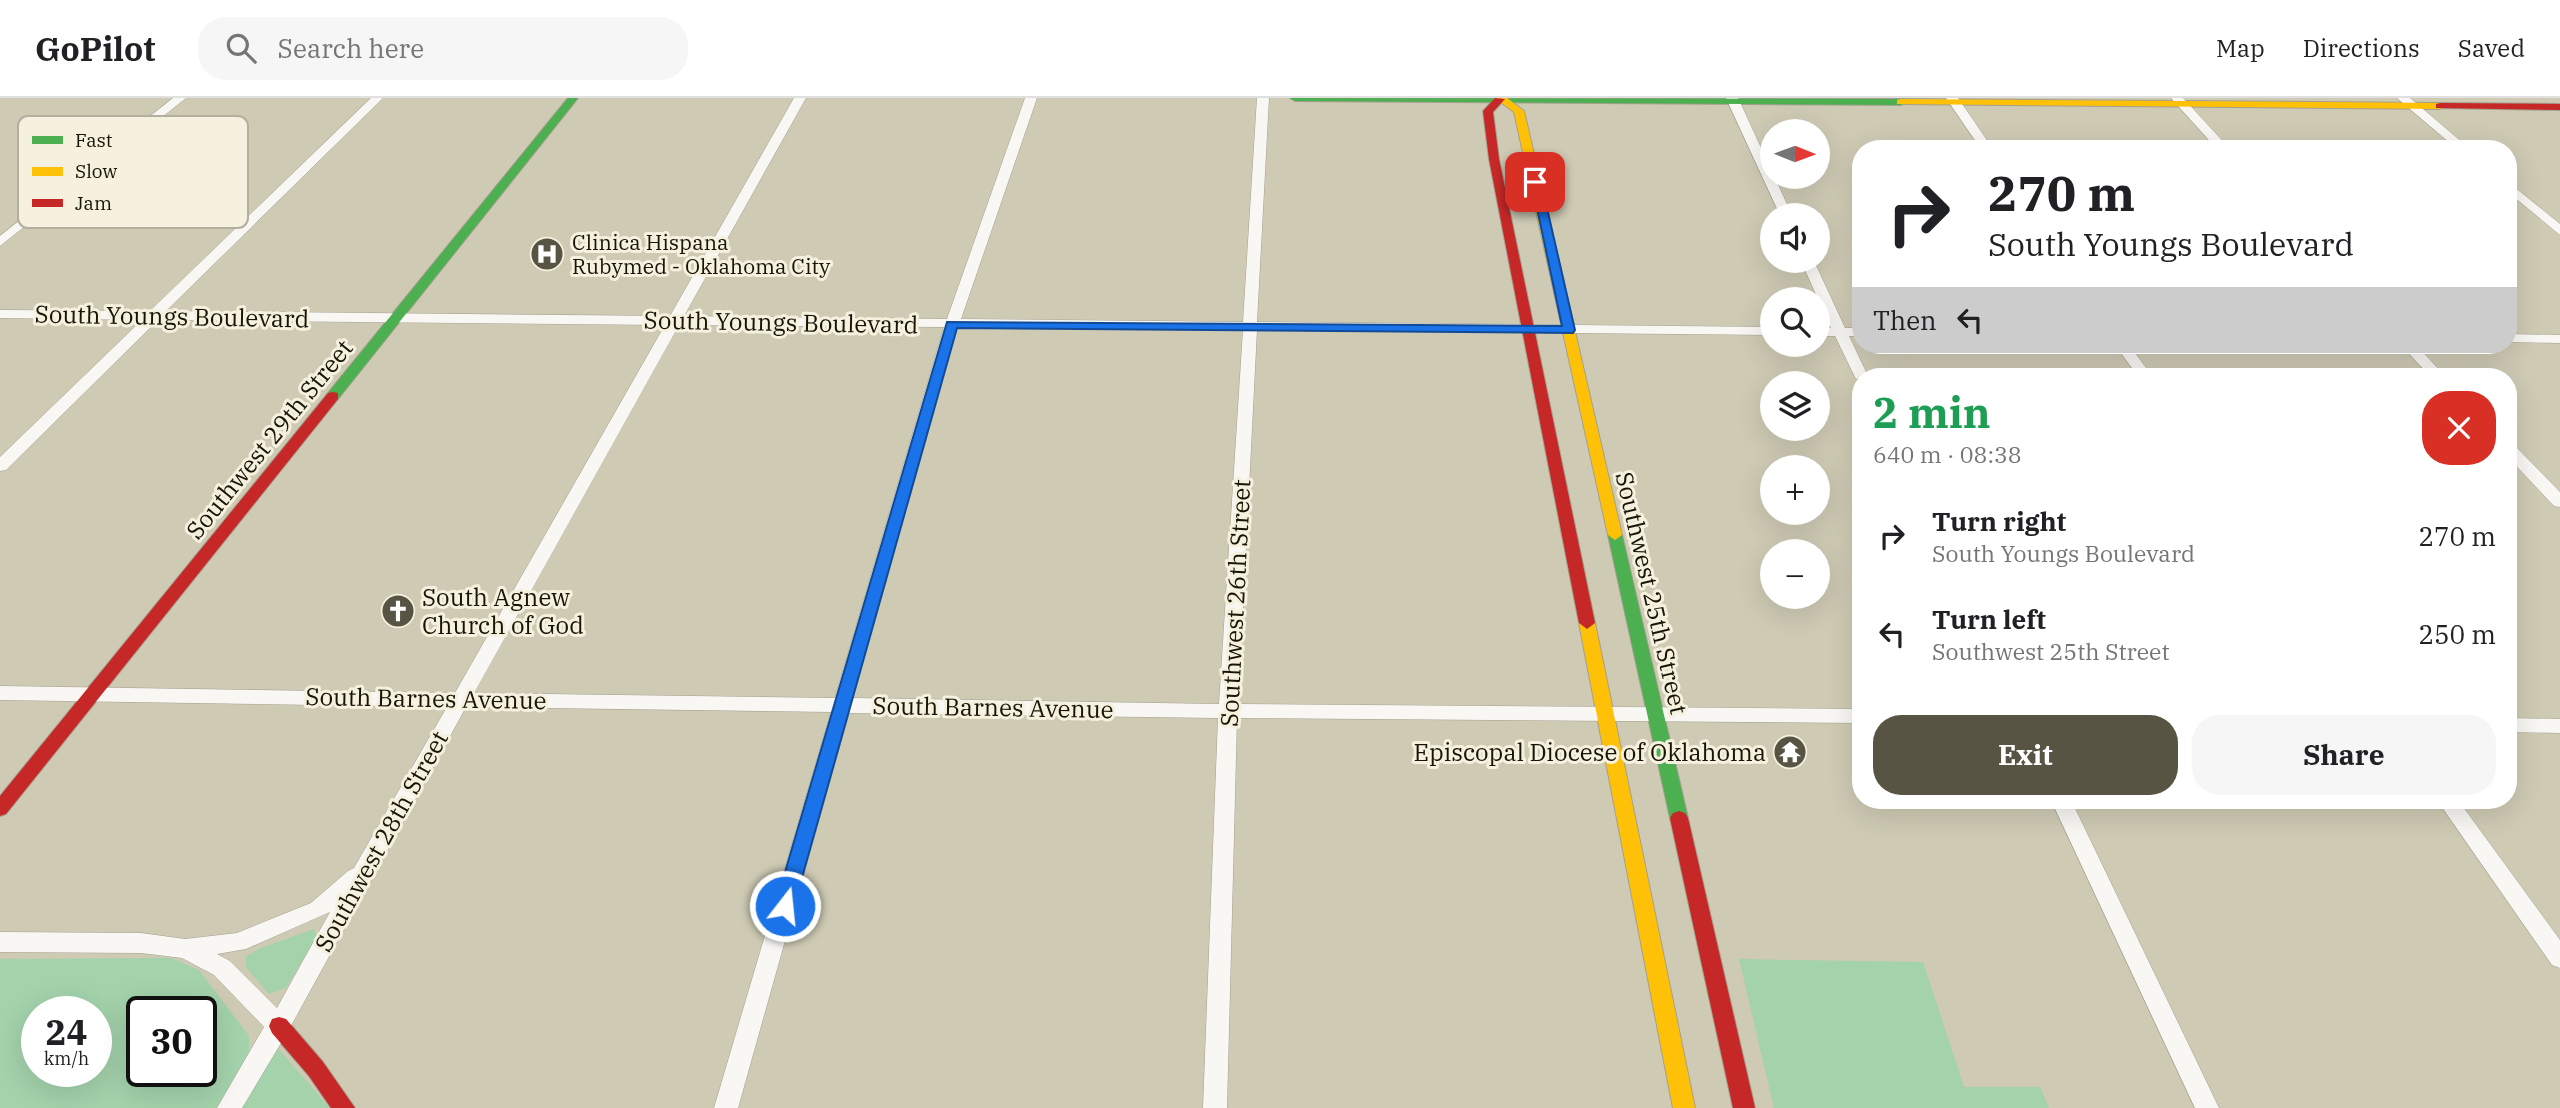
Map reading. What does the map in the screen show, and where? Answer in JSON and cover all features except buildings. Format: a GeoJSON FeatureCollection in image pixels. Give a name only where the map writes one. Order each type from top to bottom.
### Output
{"type":"FeatureCollection","features":[{"type":"Feature","properties":{"kind":"main road","name":"Southwest 29th Street"},"geometry":{"type":"LineString","coordinates":[[0,809],[573,98]]}},
{"type":"Feature","properties":{"kind":"main road"},"geometry":{"type":"LineString","coordinates":[[1295,98],[2409,102],[2560,107]]}},
{"type":"Feature","properties":{"kind":"main road"},"geometry":{"type":"LineString","coordinates":[[1500,99],[1488,111],[1494,159],[1684,1108]]}},
{"type":"Feature","properties":{"kind":"main road","name":"Southwest 25th Street"},"geometry":{"type":"LineString","coordinates":[[1500,99],[1519,111],[1744,1108]]}},
{"type":"Feature","properties":{"kind":"main road"},"geometry":{"type":"LineString","coordinates":[[279,1026],[316,1069],[344,1108]]}},
{"type":"Feature","properties":{"kind":"street"},"geometry":{"type":"LineString","coordinates":[[158,116],[180,98]]}},
{"type":"Feature","properties":{"kind":"street"},"geometry":{"type":"LineString","coordinates":[[248,223],[377,98]]}},
{"type":"Feature","properties":{"kind":"street","name":"Southwest 28th Street"},"geometry":{"type":"LineString","coordinates":[[229,1108],[268,1040],[279,1026],[800,98]]}},
{"type":"Feature","properties":{"kind":"street"},"geometry":{"type":"LineString","coordinates":[[726,1108],[952,324],[1031,98]]}},
{"type":"Feature","properties":{"kind":"street","name":"Southwest 26th Street"},"geometry":{"type":"LineString","coordinates":[[1215,1108],[1228,712],[1263,98]]}},
{"type":"Feature","properties":{"kind":"street"},"geometry":{"type":"LineString","coordinates":[[1732,100],[1780,203]]}},
{"type":"Feature","properties":{"kind":"street"},"geometry":{"type":"LineString","coordinates":[[1953,100],[1981,140]]}},
{"type":"Feature","properties":{"kind":"street"},"geometry":{"type":"LineString","coordinates":[[2180,101],[2216,140]]}},
{"type":"Feature","properties":{"kind":"street"},"geometry":{"type":"LineString","coordinates":[[2409,102],[2453,140]]}},
{"type":"Feature","properties":{"kind":"street"},"geometry":{"type":"LineString","coordinates":[[2517,194],[2560,231]]}},
{"type":"Feature","properties":{"kind":"street"},"geometry":{"type":"LineString","coordinates":[[0,242],[18,228]]}},
{"type":"Feature","properties":{"kind":"street"},"geometry":{"type":"LineString","coordinates":[[0,466],[243,228]]}},
{"type":"Feature","properties":{"kind":"street"},"geometry":{"type":"LineString","coordinates":[[1813,273],[1857,368]]}},
{"type":"Feature","properties":{"kind":"street","name":"South Youngs Boulevard"},"geometry":{"type":"LineString","coordinates":[[0,314],[1760,331]]}},
{"type":"Feature","properties":{"kind":"street"},"geometry":{"type":"LineString","coordinates":[[1830,332],[1852,332]]}},
{"type":"Feature","properties":{"kind":"street"},"geometry":{"type":"LineString","coordinates":[[2517,338],[2560,339]]}},
{"type":"Feature","properties":{"kind":"street"},"geometry":{"type":"LineString","coordinates":[[2417,354],[2430,368]]}},
{"type":"Feature","properties":{"kind":"street"},"geometry":{"type":"LineString","coordinates":[[2517,457],[2560,502]]}},
{"type":"Feature","properties":{"kind":"street","name":"South Barnes Avenue"},"geometry":{"type":"LineString","coordinates":[[0,693],[1228,712],[1852,716]]}},
{"type":"Feature","properties":{"kind":"street"},"geometry":{"type":"LineString","coordinates":[[2517,725],[2560,726]]}},
{"type":"Feature","properties":{"kind":"street"},"geometry":{"type":"LineString","coordinates":[[2065,809],[2207,1108]]}},
{"type":"Feature","properties":{"kind":"street"},"geometry":{"type":"LineString","coordinates":[[2452,809],[2560,958]]}},
{"type":"Feature","properties":{"kind":"street"},"geometry":{"type":"LineString","coordinates":[[0,942],[141,943],[185,949],[238,942],[320,909],[366,867]]}},
{"type":"Feature","properties":{"kind":"street"},"geometry":{"type":"LineString","coordinates":[[185,949],[222,968],[279,1026]]}},
{"type":"Feature","properties":{"kind":"green space"},"geometry":{"type":"Polygon","coordinates":[[[314,929],[317,936],[286,988],[269,994],[246,967],[246,957],[258,949],[314,929]]]}},
{"type":"Feature","properties":{"kind":"green space"},"geometry":{"type":"Polygon","coordinates":[[[171,958],[199,970],[249,1036],[249,1051],[218,1108],[0,1108],[0,959],[171,958]]]}},
{"type":"Feature","properties":{"kind":"green space"},"geometry":{"type":"Polygon","coordinates":[[[1739,959],[1923,962],[1964,1087],[2040,1087],[2049,1108],[1774,1108],[1739,959]]]}},
{"type":"Feature","properties":{"kind":"green space"},"geometry":{"type":"Polygon","coordinates":[[[275,1045],[330,1108],[240,1108],[275,1045]]]}},
{"type":"Feature","properties":{"kind":"traffic: fast"},"geometry":{"type":"LineString","coordinates":[[333,396],[573,98]]}},
{"type":"Feature","properties":{"kind":"traffic: fast"},"geometry":{"type":"LineString","coordinates":[[1295,98],[1901,102]]}},
{"type":"Feature","properties":{"kind":"traffic: fast"},"geometry":{"type":"LineString","coordinates":[[1615,535],[1679,818]]}},
{"type":"Feature","properties":{"kind":"traffic: slow"},"geometry":{"type":"LineString","coordinates":[[1500,98],[1519,111],[1615,535]]}},
{"type":"Feature","properties":{"kind":"traffic: slow"},"geometry":{"type":"LineString","coordinates":[[1901,102],[2440,106]]}},
{"type":"Feature","properties":{"kind":"traffic: slow"},"geometry":{"type":"LineString","coordinates":[[1587,623],[1684,1108]]}},
{"type":"Feature","properties":{"kind":"traffic: jam"},"geometry":{"type":"LineString","coordinates":[[1500,99],[1488,111],[1494,159],[1587,623]]}},
{"type":"Feature","properties":{"kind":"traffic: jam"},"geometry":{"type":"LineString","coordinates":[[2440,106],[2560,107]]}},
{"type":"Feature","properties":{"kind":"traffic: jam"},"geometry":{"type":"LineString","coordinates":[[0,809],[333,396]]}},
{"type":"Feature","properties":{"kind":"traffic: jam"},"geometry":{"type":"LineString","coordinates":[[1679,818],[1744,1108]]}},
{"type":"Feature","properties":{"kind":"traffic: jam"},"geometry":{"type":"LineString","coordinates":[[279,1026],[316,1069],[344,1108]]}},
{"type":"Feature","properties":{"kind":"place","name":"Clinica Hispana Rubymed - Oklahoma City"},"geometry":{"type":"Point","coordinates":[547,254]}},
{"type":"Feature","properties":{"kind":"place","name":"South Agnew Church of God"},"geometry":{"type":"Point","coordinates":[398,611]}},
{"type":"Feature","properties":{"kind":"place","name":"Episcopal Diocese of Oklahoma"},"geometry":{"type":"Point","coordinates":[1790,752]}},
{"type":"Feature","properties":{"kind":"route"},"geometry":{"type":"LineString","coordinates":[[785,906],[952,324],[1569,330],[1535,182]]}}]}
